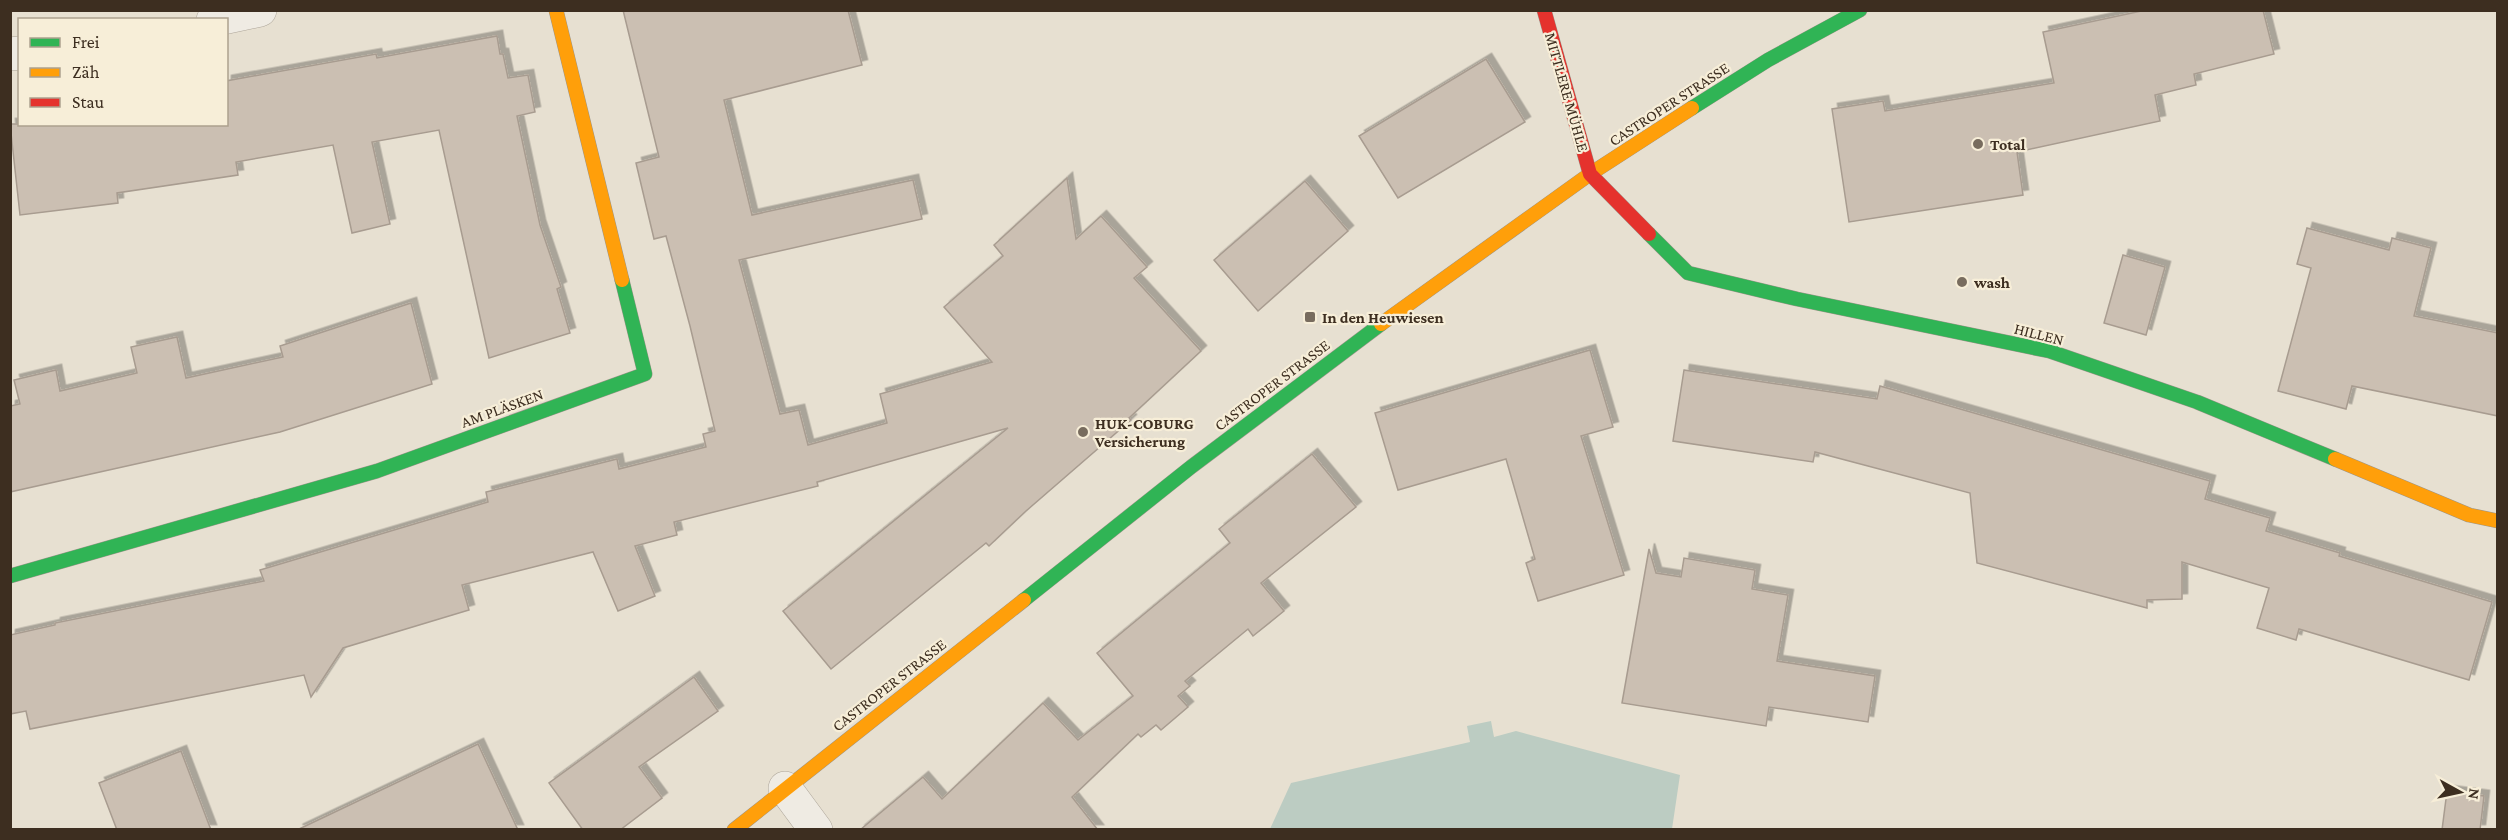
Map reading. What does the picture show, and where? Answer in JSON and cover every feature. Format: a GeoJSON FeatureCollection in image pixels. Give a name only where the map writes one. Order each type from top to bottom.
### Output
{"type":"FeatureCollection","features":[{"type":"Feature","properties":{"kind":"street"},"geometry":{"type":"LineString","coordinates":[[222,18],[260,10]]}},
{"type":"Feature","properties":{"kind":"street","name":"AM PLÄSKEN"},"geometry":{"type":"LineString","coordinates":[[10,576],[377,471],[645,374],[556,10]]}},
{"type":"Feature","properties":{"kind":"street","name":"MITTLERE MÜHLE"},"geometry":{"type":"LineString","coordinates":[[1544,10],[1590,174]]}},
{"type":"Feature","properties":{"kind":"street","name":"CASTROPER STRASSE"},"geometry":{"type":"LineString","coordinates":[[734,830],[1191,467],[1367,334],[1590,174],[1768,60],[1860,10]]}},
{"type":"Feature","properties":{"kind":"street","name":"HILLEN"},"geometry":{"type":"LineString","coordinates":[[1590,174],[1688,273],[1797,299],[2049,351],[2197,402],[2469,515],[2498,521]]}},
{"type":"Feature","properties":{"kind":"street"},"geometry":{"type":"LineString","coordinates":[[785,788],[816,830]]}},
{"type":"Feature","properties":{"kind":"shaded area"},"geometry":{"type":"Polygon","coordinates":[[[1491,721],[1494,737],[1516,731],[1680,775],[1672,829],[1270,829],[1291,783],[1470,742],[1467,726],[1491,721]]]}},
{"type":"Feature","properties":{"kind":"building"},"geometry":{"type":"Polygon","coordinates":[[[623,10],[848,10],[862,65],[724,100],[752,215],[913,180],[922,219],[739,260],[780,414],[799,410],[808,445],[887,423],[880,394],[992,362],[944,307],[1003,256],[994,245],[1067,178],[1076,239],[1101,216],[1147,267],[1134,278],[1201,351],[1129,418],[1131,420],[989,546],[986,543],[831,669],[783,611],[1008,428],[817,482],[818,486],[674,522],[677,535],[635,546],[655,596],[618,611],[593,552],[462,585],[469,610],[343,648],[311,697],[304,675],[30,729],[26,711],[10,714],[10,635],[55,625],[55,623],[264,581],[260,570],[488,502],[486,492],[617,459],[619,469],[706,447],[703,434],[715,431],[690,326],[666,236],[654,239],[636,163],[659,157],[623,10]]]}},
{"type":"Feature","properties":{"kind":"building"},"geometry":{"type":"Polygon","coordinates":[[[2146,10],[2263,10],[2274,54],[2194,74],[2196,85],[2155,95],[2160,121],[2017,152],[2023,195],[1849,222],[1832,109],[1883,101],[1885,111],[2054,83],[2043,32],[2146,10]]]}},
{"type":"Feature","properties":{"kind":"building"},"geometry":{"type":"Polygon","coordinates":[[[497,36],[508,78],[528,75],[535,112],[517,116],[540,225],[561,287],[557,289],[570,333],[489,358],[439,130],[372,142],[390,224],[352,233],[333,145],[236,162],[238,175],[117,193],[118,203],[20,215],[10,124],[18,124],[18,126],[228,126],[228,81],[376,54],[377,58],[497,36]]]}},
{"type":"Feature","properties":{"kind":"building"},"geometry":{"type":"Polygon","coordinates":[[[1486,59],[1525,122],[1398,198],[1359,136],[1486,59]]]}},
{"type":"Feature","properties":{"kind":"building"},"geometry":{"type":"Polygon","coordinates":[[[1305,181],[1348,231],[1258,311],[1214,260],[1305,181]]]}},
{"type":"Feature","properties":{"kind":"building"},"geometry":{"type":"Polygon","coordinates":[[[2307,228],[2389,250],[2392,238],[2431,248],[2414,316],[2498,333],[2498,416],[2352,386],[2346,409],[2278,391],[2311,268],[2297,264],[2307,228]]]}},
{"type":"Feature","properties":{"kind":"building"},"geometry":{"type":"Polygon","coordinates":[[[2123,255],[2165,267],[2146,335],[2104,323],[2123,255]]]}},
{"type":"Feature","properties":{"kind":"building"},"geometry":{"type":"Polygon","coordinates":[[[411,303],[432,384],[280,432],[10,492],[10,406],[20,404],[14,380],[56,370],[60,391],[137,373],[131,347],[177,337],[186,378],[283,357],[280,346],[411,303]]]}},
{"type":"Feature","properties":{"kind":"building"},"geometry":{"type":"Polygon","coordinates":[[[1590,350],[1613,427],[1581,436],[1624,575],[1538,601],[1526,563],[1535,559],[1506,459],[1398,490],[1375,413],[1590,350]]]}},
{"type":"Feature","properties":{"kind":"building"},"geometry":{"type":"Polygon","coordinates":[[[1684,370],[1877,399],[1880,386],[2210,481],[2205,499],[2270,518],[2266,531],[2340,553],[2339,556],[2492,602],[2469,680],[2299,629],[2296,640],[2257,628],[2269,588],[2182,562],[2182,599],[2147,600],[2147,608],[1977,563],[1970,493],[1815,452],[1813,462],[1673,441],[1684,370]]]}},
{"type":"Feature","properties":{"kind":"building"},"geometry":{"type":"Polygon","coordinates":[[[1312,454],[1356,507],[1261,583],[1284,611],[1253,636],[1248,629],[1185,681],[1190,686],[1178,696],[1188,707],[1161,730],[1156,725],[1141,737],[1138,734],[1072,797],[1098,830],[860,830],[923,777],[942,799],[1043,703],[1078,740],[1133,696],[1097,653],[1230,543],[1219,529],[1312,454]]]}},
{"type":"Feature","properties":{"kind":"building"},"geometry":{"type":"Polygon","coordinates":[[[1649,549],[1656,573],[1681,577],[1684,558],[1755,570],[1752,589],[1788,595],[1777,661],[1875,676],[1868,722],[1769,707],[1766,726],[1622,703],[1649,549]]]}},
{"type":"Feature","properties":{"kind":"building"},"geometry":{"type":"Polygon","coordinates":[[[694,677],[718,711],[639,767],[662,798],[620,830],[583,830],[549,783],[694,677]]]}},
{"type":"Feature","properties":{"kind":"building"},"geometry":{"type":"Polygon","coordinates":[[[478,744],[518,830],[297,830],[478,744]]]}},
{"type":"Feature","properties":{"kind":"building"},"geometry":{"type":"Polygon","coordinates":[[[181,751],[211,830],[117,830],[99,783],[181,751]]]}},
{"type":"Feature","properties":{"kind":"building"},"geometry":{"type":"Polygon","coordinates":[[[2447,791],[2484,796],[2480,830],[2442,830],[2447,791]]]}},
{"type":"Feature","properties":{"kind":"traffic: fast"},"geometry":{"type":"LineString","coordinates":[[1692,108],[1768,60],[1860,10]]}},
{"type":"Feature","properties":{"kind":"traffic: fast"},"geometry":{"type":"LineString","coordinates":[[1649,234],[1688,273],[1797,299],[2049,351],[2197,402],[2335,459]]}},
{"type":"Feature","properties":{"kind":"traffic: fast"},"geometry":{"type":"LineString","coordinates":[[10,576],[377,471],[645,374],[622,280]]}},
{"type":"Feature","properties":{"kind":"traffic: fast"},"geometry":{"type":"LineString","coordinates":[[1024,600],[1191,467],[1381,324]]}},
{"type":"Feature","properties":{"kind":"traffic: slow"},"geometry":{"type":"LineString","coordinates":[[556,10],[622,280]]}},
{"type":"Feature","properties":{"kind":"traffic: slow"},"geometry":{"type":"LineString","coordinates":[[1381,324],[1590,174],[1692,108]]}},
{"type":"Feature","properties":{"kind":"traffic: slow"},"geometry":{"type":"LineString","coordinates":[[2335,459],[2469,515],[2498,521]]}},
{"type":"Feature","properties":{"kind":"traffic: slow"},"geometry":{"type":"LineString","coordinates":[[734,830],[1024,600]]}},
{"type":"Feature","properties":{"kind":"traffic: jam"},"geometry":{"type":"LineString","coordinates":[[1544,10],[1590,174],[1649,234]]}},
{"type":"Feature","properties":{"kind":"place","name":"Total"},"geometry":{"type":"Point","coordinates":[1978,144]}},
{"type":"Feature","properties":{"kind":"place","name":"wash"},"geometry":{"type":"Point","coordinates":[1962,282]}},
{"type":"Feature","properties":{"kind":"place","name":"In den Heuwiesen"},"geometry":{"type":"Point","coordinates":[1310,317]}},
{"type":"Feature","properties":{"kind":"place","name":"HUK-COBURG Versicherung"},"geometry":{"type":"Point","coordinates":[1083,432]}}]}
